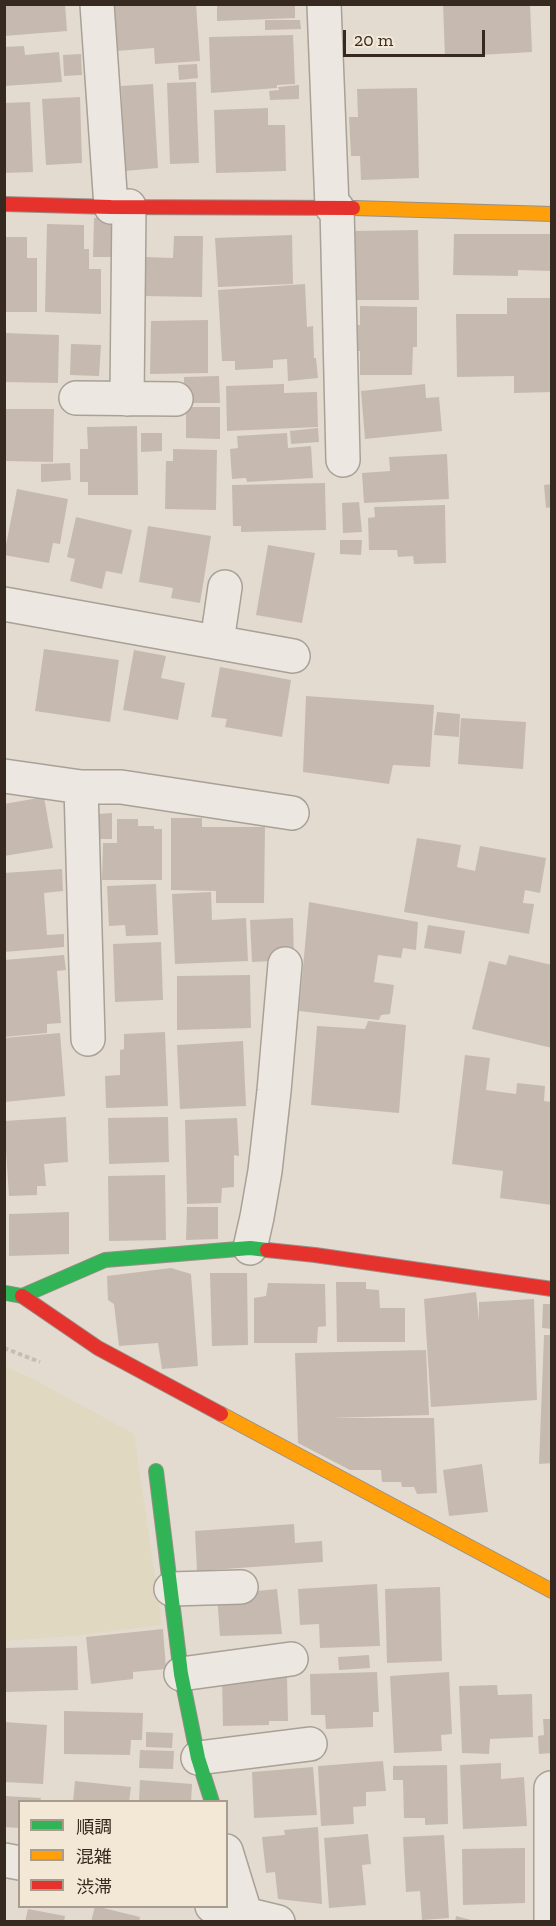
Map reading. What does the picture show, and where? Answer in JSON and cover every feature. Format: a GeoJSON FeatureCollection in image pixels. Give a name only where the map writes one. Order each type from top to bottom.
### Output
{"type":"FeatureCollection","features":[{"type":"Feature","properties":{"kind":"street"},"geometry":{"type":"LineString","coordinates":[[96,4],[120,206],[127,399]]}},
{"type":"Feature","properties":{"kind":"street"},"geometry":{"type":"LineString","coordinates":[[324,4],[343,460]]}},
{"type":"Feature","properties":{"kind":"street"},"geometry":{"type":"LineString","coordinates":[[4,204],[334,207],[552,214]]}},
{"type":"Feature","properties":{"kind":"street"},"geometry":{"type":"LineString","coordinates":[[76,398],[176,399]]}},
{"type":"Feature","properties":{"kind":"street"},"geometry":{"type":"LineString","coordinates":[[217,642],[225,587]]}},
{"type":"Feature","properties":{"kind":"street"},"geometry":{"type":"LineString","coordinates":[[4,604],[293,656]]}},
{"type":"Feature","properties":{"kind":"street"},"geometry":{"type":"LineString","coordinates":[[4,776],[81,787],[121,787],[292,813]]}},
{"type":"Feature","properties":{"kind":"street"},"geometry":{"type":"LineString","coordinates":[[81,787],[88,1039]]}},
{"type":"Feature","properties":{"kind":"street"},"geometry":{"type":"LineString","coordinates":[[250,1248],[257,1217],[274,1091],[285,964]]}},
{"type":"Feature","properties":{"kind":"street"},"geometry":{"type":"LineString","coordinates":[[22,1296],[105,1260],[250,1248],[315,1255],[552,1289]]}},
{"type":"Feature","properties":{"kind":"street"},"geometry":{"type":"LineString","coordinates":[[4,1293],[22,1296],[98,1348],[552,1591]]}},
{"type":"Feature","properties":{"kind":"street"},"geometry":{"type":"LineString","coordinates":[[156,1471],[181,1674],[198,1758],[211,1800]]}},
{"type":"Feature","properties":{"kind":"street"},"geometry":{"type":"LineString","coordinates":[[171,1589],[241,1587]]}},
{"type":"Feature","properties":{"kind":"street"},"geometry":{"type":"LineString","coordinates":[[181,1674],[291,1659]]}},
{"type":"Feature","properties":{"kind":"street"},"geometry":{"type":"LineString","coordinates":[[198,1758],[310,1744]]}},
{"type":"Feature","properties":{"kind":"street"},"geometry":{"type":"LineString","coordinates":[[551,1788],[551,1922]]}},
{"type":"Feature","properties":{"kind":"street"},"geometry":{"type":"LineString","coordinates":[[228,1867],[234,1915]]}},
{"type":"Feature","properties":{"kind":"shaded area"},"geometry":{"type":"Polygon","coordinates":[[[5,1366],[134,1434],[162,1625],[73,1636],[5,1641],[5,1366]]]}},
{"type":"Feature","properties":{"kind":"building"},"geometry":{"type":"Polygon","coordinates":[[[4,4],[65,4],[67,31],[4,36],[4,4]]]}},
{"type":"Feature","properties":{"kind":"building"},"geometry":{"type":"Polygon","coordinates":[[[114,4],[196,4],[200,61],[155,64],[154,48],[117,51],[114,4]]]}},
{"type":"Feature","properties":{"kind":"building"},"geometry":{"type":"Polygon","coordinates":[[[217,4],[295,4],[295,18],[217,21],[217,4]]]}},
{"type":"Feature","properties":{"kind":"building"},"geometry":{"type":"Polygon","coordinates":[[[443,4],[530,4],[532,52],[445,57],[443,4]]]}},
{"type":"Feature","properties":{"kind":"building"},"geometry":{"type":"Polygon","coordinates":[[[265,20],[300,20],[301,29],[265,30],[265,20]]]}},
{"type":"Feature","properties":{"kind":"building"},"geometry":{"type":"Polygon","coordinates":[[[293,35],[295,84],[277,85],[277,88],[211,93],[209,37],[293,35]]]}},
{"type":"Feature","properties":{"kind":"building"},"geometry":{"type":"Polygon","coordinates":[[[24,46],[25,55],[59,52],[62,82],[4,86],[4,47],[24,46]]]}},
{"type":"Feature","properties":{"kind":"building"},"geometry":{"type":"Polygon","coordinates":[[[81,54],[82,75],[64,76],[63,55],[81,54]]]}},
{"type":"Feature","properties":{"kind":"building"},"geometry":{"type":"Polygon","coordinates":[[[197,64],[198,78],[179,80],[178,65],[197,64]]]}},
{"type":"Feature","properties":{"kind":"building"},"geometry":{"type":"Polygon","coordinates":[[[196,82],[199,163],[170,164],[167,83],[196,82]]]}},
{"type":"Feature","properties":{"kind":"building"},"geometry":{"type":"Polygon","coordinates":[[[153,84],[158,168],[125,171],[121,86],[153,84]]]}},
{"type":"Feature","properties":{"kind":"building"},"geometry":{"type":"Polygon","coordinates":[[[299,85],[299,99],[270,100],[269,91],[279,90],[278,87],[299,85]]]}},
{"type":"Feature","properties":{"kind":"building"},"geometry":{"type":"Polygon","coordinates":[[[417,88],[419,178],[361,180],[360,156],[351,156],[349,117],[358,117],[357,89],[417,88]]]}},
{"type":"Feature","properties":{"kind":"building"},"geometry":{"type":"Polygon","coordinates":[[[80,97],[82,163],[46,165],[42,99],[80,97]]]}},
{"type":"Feature","properties":{"kind":"building"},"geometry":{"type":"Polygon","coordinates":[[[30,102],[33,172],[4,173],[4,103],[30,102]]]}},
{"type":"Feature","properties":{"kind":"building"},"geometry":{"type":"Polygon","coordinates":[[[268,108],[268,125],[285,125],[286,171],[216,173],[214,110],[268,108]]]}},
{"type":"Feature","properties":{"kind":"building"},"geometry":{"type":"Polygon","coordinates":[[[112,217],[111,257],[93,257],[94,218],[112,217]]]}},
{"type":"Feature","properties":{"kind":"building"},"geometry":{"type":"Polygon","coordinates":[[[47,224],[84,225],[84,249],[89,249],[89,269],[101,269],[101,314],[45,312],[47,224]]]}},
{"type":"Feature","properties":{"kind":"building"},"geometry":{"type":"Polygon","coordinates":[[[418,230],[419,300],[354,300],[353,231],[418,230]]]}},
{"type":"Feature","properties":{"kind":"building"},"geometry":{"type":"Polygon","coordinates":[[[454,234],[552,234],[552,271],[518,270],[518,276],[453,275],[454,234]]]}},
{"type":"Feature","properties":{"kind":"building"},"geometry":{"type":"Polygon","coordinates":[[[292,235],[293,284],[218,287],[215,238],[292,235]]]}},
{"type":"Feature","properties":{"kind":"building"},"geometry":{"type":"Polygon","coordinates":[[[174,236],[203,236],[202,297],[145,296],[146,257],[173,258],[174,236]]]}},
{"type":"Feature","properties":{"kind":"building"},"geometry":{"type":"Polygon","coordinates":[[[4,237],[27,237],[27,258],[37,258],[37,312],[4,312],[4,237]]]}},
{"type":"Feature","properties":{"kind":"building"},"geometry":{"type":"Polygon","coordinates":[[[305,284],[307,327],[313,326],[314,358],[316,358],[318,378],[288,381],[287,359],[273,360],[273,368],[235,370],[235,361],[222,361],[218,290],[305,284]]]}},
{"type":"Feature","properties":{"kind":"building"},"geometry":{"type":"Polygon","coordinates":[[[507,298],[552,298],[552,392],[514,393],[514,376],[457,377],[456,314],[507,314],[507,298]]]}},
{"type":"Feature","properties":{"kind":"building"},"geometry":{"type":"Polygon","coordinates":[[[360,306],[417,307],[417,347],[413,347],[412,375],[360,375],[360,351],[355,351],[355,325],[360,325],[360,306]]]}},
{"type":"Feature","properties":{"kind":"building"},"geometry":{"type":"Polygon","coordinates":[[[208,320],[208,373],[150,374],[151,321],[208,320]]]}},
{"type":"Feature","properties":{"kind":"building"},"geometry":{"type":"Polygon","coordinates":[[[4,333],[59,335],[58,383],[4,382],[4,333]]]}},
{"type":"Feature","properties":{"kind":"building"},"geometry":{"type":"Polygon","coordinates":[[[71,344],[101,345],[99,376],[70,375],[71,344]]]}},
{"type":"Feature","properties":{"kind":"building"},"geometry":{"type":"Polygon","coordinates":[[[219,376],[220,403],[184,403],[184,377],[219,376]]]}},
{"type":"Feature","properties":{"kind":"building"},"geometry":{"type":"Polygon","coordinates":[[[284,384],[284,393],[317,392],[318,427],[227,431],[226,386],[284,384]]]}},
{"type":"Feature","properties":{"kind":"building"},"geometry":{"type":"Polygon","coordinates":[[[425,384],[426,398],[439,397],[442,431],[365,439],[361,391],[425,384]]]}},
{"type":"Feature","properties":{"kind":"building"},"geometry":{"type":"Polygon","coordinates":[[[186,407],[220,407],[220,439],[186,438],[186,407]]]}},
{"type":"Feature","properties":{"kind":"building"},"geometry":{"type":"Polygon","coordinates":[[[4,409],[54,409],[53,462],[4,461],[4,409]]]}},
{"type":"Feature","properties":{"kind":"building"},"geometry":{"type":"Polygon","coordinates":[[[137,426],[138,495],[88,495],[88,482],[80,482],[80,449],[88,449],[87,427],[137,426]]]}},
{"type":"Feature","properties":{"kind":"building"},"geometry":{"type":"Polygon","coordinates":[[[318,428],[319,442],[291,444],[290,431],[318,428]]]}},
{"type":"Feature","properties":{"kind":"building"},"geometry":{"type":"Polygon","coordinates":[[[141,433],[162,433],[162,451],[141,452],[141,433]]]}},
{"type":"Feature","properties":{"kind":"building"},"geometry":{"type":"Polygon","coordinates":[[[287,433],[288,448],[311,446],[313,478],[247,482],[246,478],[232,479],[230,449],[238,448],[237,436],[287,433]]]}},
{"type":"Feature","properties":{"kind":"building"},"geometry":{"type":"Polygon","coordinates":[[[173,449],[217,450],[216,510],[165,509],[166,461],[173,461],[173,449]]]}},
{"type":"Feature","properties":{"kind":"building"},"geometry":{"type":"Polygon","coordinates":[[[447,454],[449,499],[364,503],[362,473],[390,471],[389,457],[447,454]]]}},
{"type":"Feature","properties":{"kind":"building"},"geometry":{"type":"Polygon","coordinates":[[[70,463],[71,480],[41,482],[41,464],[70,463]]]}},
{"type":"Feature","properties":{"kind":"building"},"geometry":{"type":"Polygon","coordinates":[[[325,483],[326,530],[241,532],[241,526],[233,526],[232,485],[325,483]]]}},
{"type":"Feature","properties":{"kind":"building"},"geometry":{"type":"Polygon","coordinates":[[[552,484],[552,507],[546,508],[544,485],[552,484]]]}},
{"type":"Feature","properties":{"kind":"building"},"geometry":{"type":"Polygon","coordinates":[[[17,489],[68,499],[60,544],[53,543],[49,563],[4,555],[17,489]]]}},
{"type":"Feature","properties":{"kind":"building"},"geometry":{"type":"Polygon","coordinates":[[[359,502],[362,532],[343,533],[342,503],[359,502]]]}},
{"type":"Feature","properties":{"kind":"building"},"geometry":{"type":"Polygon","coordinates":[[[445,505],[446,563],[414,564],[413,556],[398,557],[397,550],[369,550],[368,518],[375,517],[374,507],[445,505]]]}},
{"type":"Feature","properties":{"kind":"building"},"geometry":{"type":"Polygon","coordinates":[[[76,517],[132,530],[122,574],[106,571],[102,589],[70,581],[75,559],[67,557],[76,517]]]}},
{"type":"Feature","properties":{"kind":"building"},"geometry":{"type":"Polygon","coordinates":[[[148,526],[211,536],[200,603],[171,598],[173,588],[139,582],[148,526]]]}},
{"type":"Feature","properties":{"kind":"building"},"geometry":{"type":"Polygon","coordinates":[[[340,540],[362,540],[361,555],[340,554],[340,540]]]}},
{"type":"Feature","properties":{"kind":"building"},"geometry":{"type":"Polygon","coordinates":[[[268,545],[315,553],[302,623],[256,615],[268,545]]]}},
{"type":"Feature","properties":{"kind":"building"},"geometry":{"type":"Polygon","coordinates":[[[44,649],[119,660],[110,722],[35,711],[44,649]]]}},
{"type":"Feature","properties":{"kind":"building"},"geometry":{"type":"Polygon","coordinates":[[[134,650],[166,656],[161,678],[185,683],[178,720],[123,710],[134,650]]]}},
{"type":"Feature","properties":{"kind":"building"},"geometry":{"type":"Polygon","coordinates":[[[220,667],[291,680],[282,737],[225,727],[227,719],[211,717],[220,667]]]}},
{"type":"Feature","properties":{"kind":"building"},"geometry":{"type":"Polygon","coordinates":[[[306,696],[434,705],[430,767],[393,765],[389,784],[303,772],[306,696]]]}},
{"type":"Feature","properties":{"kind":"building"},"geometry":{"type":"Polygon","coordinates":[[[437,712],[460,714],[459,737],[434,735],[437,712]]]}},
{"type":"Feature","properties":{"kind":"building"},"geometry":{"type":"Polygon","coordinates":[[[461,718],[526,722],[523,769],[458,764],[461,718]]]}},
{"type":"Feature","properties":{"kind":"building"},"geometry":{"type":"Polygon","coordinates":[[[44,797],[53,848],[4,856],[4,804],[44,797]]]}},
{"type":"Feature","properties":{"kind":"building"},"geometry":{"type":"Polygon","coordinates":[[[112,813],[112,839],[99,839],[99,814],[112,813]]]}},
{"type":"Feature","properties":{"kind":"building"},"geometry":{"type":"Polygon","coordinates":[[[171,818],[202,818],[202,827],[265,827],[264,903],[216,903],[216,891],[171,890],[171,818]]]}},
{"type":"Feature","properties":{"kind":"building"},"geometry":{"type":"Polygon","coordinates":[[[117,819],[138,819],[138,826],[154,826],[154,829],[162,829],[162,880],[102,880],[103,843],[117,843],[117,819]]]}},
{"type":"Feature","properties":{"kind":"building"},"geometry":{"type":"Polygon","coordinates":[[[417,838],[461,845],[457,867],[475,871],[480,846],[546,858],[540,893],[525,890],[523,903],[534,904],[529,934],[404,912],[417,838]]]}},
{"type":"Feature","properties":{"kind":"building"},"geometry":{"type":"Polygon","coordinates":[[[62,869],[63,891],[44,893],[47,935],[64,934],[64,947],[4,952],[4,873],[62,869]]]}},
{"type":"Feature","properties":{"kind":"building"},"geometry":{"type":"Polygon","coordinates":[[[156,884],[158,935],[126,936],[125,925],[109,926],[107,886],[156,884]]]}},
{"type":"Feature","properties":{"kind":"building"},"geometry":{"type":"Polygon","coordinates":[[[211,892],[212,920],[246,918],[248,961],[175,964],[172,894],[211,892]]]}},
{"type":"Feature","properties":{"kind":"building"},"geometry":{"type":"Polygon","coordinates":[[[309,902],[418,922],[416,950],[403,948],[401,958],[378,955],[374,982],[394,985],[390,1014],[381,1015],[379,1020],[299,1011],[309,902]]]}},
{"type":"Feature","properties":{"kind":"building"},"geometry":{"type":"Polygon","coordinates":[[[293,918],[294,960],[252,962],[250,920],[293,918]]]}},
{"type":"Feature","properties":{"kind":"building"},"geometry":{"type":"Polygon","coordinates":[[[428,925],[465,931],[461,954],[424,948],[428,925]]]}},
{"type":"Feature","properties":{"kind":"building"},"geometry":{"type":"Polygon","coordinates":[[[161,942],[163,1000],[115,1002],[113,944],[161,942]]]}},
{"type":"Feature","properties":{"kind":"building"},"geometry":{"type":"Polygon","coordinates":[[[64,955],[66,970],[57,971],[61,1023],[47,1024],[47,1033],[4,1037],[4,960],[64,955]]]}},
{"type":"Feature","properties":{"kind":"building"},"geometry":{"type":"Polygon","coordinates":[[[509,955],[552,965],[552,1048],[472,1029],[489,961],[506,965],[509,955]]]}},
{"type":"Feature","properties":{"kind":"building"},"geometry":{"type":"Polygon","coordinates":[[[250,975],[251,1028],[177,1030],[177,976],[250,975]]]}},
{"type":"Feature","properties":{"kind":"building"},"geometry":{"type":"Polygon","coordinates":[[[368,1021],[406,1025],[399,1113],[311,1105],[317,1026],[365,1029],[368,1021]]]}},
{"type":"Feature","properties":{"kind":"building"},"geometry":{"type":"Polygon","coordinates":[[[165,1032],[168,1106],[106,1108],[105,1076],[120,1075],[120,1050],[124,1049],[124,1034],[165,1032]]]}},
{"type":"Feature","properties":{"kind":"building"},"geometry":{"type":"Polygon","coordinates":[[[60,1033],[65,1096],[4,1102],[4,1038],[60,1033]]]}},
{"type":"Feature","properties":{"kind":"building"},"geometry":{"type":"Polygon","coordinates":[[[243,1041],[246,1106],[180,1109],[177,1045],[243,1041]]]}},
{"type":"Feature","properties":{"kind":"building"},"geometry":{"type":"Polygon","coordinates":[[[465,1055],[490,1058],[486,1090],[516,1094],[517,1083],[545,1086],[544,1101],[552,1102],[552,1205],[500,1198],[503,1171],[452,1164],[465,1055]]]}},
{"type":"Feature","properties":{"kind":"building"},"geometry":{"type":"Polygon","coordinates":[[[66,1117],[68,1162],[44,1164],[46,1186],[37,1186],[37,1195],[9,1196],[4,1121],[66,1117]]]}},
{"type":"Feature","properties":{"kind":"building"},"geometry":{"type":"Polygon","coordinates":[[[168,1117],[169,1162],[109,1164],[108,1118],[168,1117]]]}},
{"type":"Feature","properties":{"kind":"building"},"geometry":{"type":"Polygon","coordinates":[[[237,1118],[239,1156],[234,1155],[234,1187],[222,1188],[221,1203],[187,1204],[185,1120],[237,1118]]]}},
{"type":"Feature","properties":{"kind":"building"},"geometry":{"type":"Polygon","coordinates":[[[165,1175],[166,1240],[109,1241],[108,1176],[165,1175]]]}},
{"type":"Feature","properties":{"kind":"building"},"geometry":{"type":"Polygon","coordinates":[[[187,1207],[218,1207],[218,1239],[186,1240],[187,1207]]]}},
{"type":"Feature","properties":{"kind":"building"},"geometry":{"type":"Polygon","coordinates":[[[69,1212],[69,1254],[9,1256],[9,1214],[69,1212]]]}},
{"type":"Feature","properties":{"kind":"building"},"geometry":{"type":"Polygon","coordinates":[[[171,1268],[191,1274],[198,1366],[162,1369],[158,1343],[119,1346],[114,1304],[108,1300],[107,1276],[171,1268]]]}},
{"type":"Feature","properties":{"kind":"building"},"geometry":{"type":"Polygon","coordinates":[[[210,1273],[247,1273],[248,1345],[212,1346],[210,1273]]]}},
{"type":"Feature","properties":{"kind":"building"},"geometry":{"type":"Polygon","coordinates":[[[336,1282],[366,1282],[366,1289],[379,1290],[380,1308],[405,1308],[405,1342],[337,1342],[336,1282]]]}},
{"type":"Feature","properties":{"kind":"building"},"geometry":{"type":"Polygon","coordinates":[[[268,1283],[325,1284],[326,1326],[318,1327],[317,1343],[254,1343],[254,1298],[266,1296],[268,1283]]]}},
{"type":"Feature","properties":{"kind":"building"},"geometry":{"type":"Polygon","coordinates":[[[476,1292],[479,1321],[479,1302],[534,1299],[537,1400],[431,1407],[424,1299],[476,1292]]]}},
{"type":"Feature","properties":{"kind":"building"},"geometry":{"type":"Polygon","coordinates":[[[543,1304],[552,1304],[552,1329],[542,1328],[543,1304]]]}},
{"type":"Feature","properties":{"kind":"building"},"geometry":{"type":"Polygon","coordinates":[[[544,1335],[552,1335],[552,1463],[539,1464],[544,1335]]]}},
{"type":"Feature","properties":{"kind":"building"},"geometry":{"type":"Polygon","coordinates":[[[426,1350],[429,1415],[331,1418],[434,1418],[437,1493],[417,1494],[414,1487],[402,1487],[401,1482],[382,1482],[381,1470],[350,1470],[298,1443],[295,1353],[426,1350]]]}},
{"type":"Feature","properties":{"kind":"building"},"geometry":{"type":"Polygon","coordinates":[[[482,1464],[488,1512],[449,1516],[443,1470],[482,1464]]]}},
{"type":"Feature","properties":{"kind":"building"},"geometry":{"type":"Polygon","coordinates":[[[294,1524],[295,1543],[322,1541],[323,1562],[197,1571],[195,1531],[294,1524]]]}},
{"type":"Feature","properties":{"kind":"building"},"geometry":{"type":"Polygon","coordinates":[[[377,1584],[380,1646],[320,1648],[319,1624],[300,1625],[298,1589],[377,1584]]]}},
{"type":"Feature","properties":{"kind":"building"},"geometry":{"type":"Polygon","coordinates":[[[440,1587],[442,1661],[387,1663],[385,1589],[440,1587]]]}},
{"type":"Feature","properties":{"kind":"building"},"geometry":{"type":"Polygon","coordinates":[[[277,1589],[282,1634],[220,1636],[217,1595],[277,1589]]]}},
{"type":"Feature","properties":{"kind":"building"},"geometry":{"type":"Polygon","coordinates":[[[163,1629],[166,1669],[133,1672],[133,1679],[91,1684],[86,1637],[163,1629]]]}},
{"type":"Feature","properties":{"kind":"building"},"geometry":{"type":"Polygon","coordinates":[[[77,1646],[78,1690],[6,1692],[5,1648],[77,1646]]]}},
{"type":"Feature","properties":{"kind":"building"},"geometry":{"type":"Polygon","coordinates":[[[369,1655],[370,1668],[339,1670],[338,1657],[369,1655]]]}},
{"type":"Feature","properties":{"kind":"building"},"geometry":{"type":"Polygon","coordinates":[[[377,1672],[379,1712],[373,1712],[373,1727],[326,1729],[325,1715],[311,1715],[310,1674],[377,1672]]]}},
{"type":"Feature","properties":{"kind":"building"},"geometry":{"type":"Polygon","coordinates":[[[449,1672],[452,1734],[441,1735],[442,1751],[394,1753],[390,1676],[449,1672]]]}},
{"type":"Feature","properties":{"kind":"building"},"geometry":{"type":"Polygon","coordinates":[[[287,1677],[288,1721],[269,1721],[269,1725],[223,1726],[222,1678],[287,1677]]]}},
{"type":"Feature","properties":{"kind":"building"},"geometry":{"type":"Polygon","coordinates":[[[497,1685],[498,1695],[532,1694],[533,1737],[490,1739],[489,1754],[462,1753],[459,1686],[497,1685]]]}},
{"type":"Feature","properties":{"kind":"building"},"geometry":{"type":"Polygon","coordinates":[[[64,1711],[143,1713],[142,1740],[131,1740],[130,1755],[64,1754],[64,1711]]]}},
{"type":"Feature","properties":{"kind":"building"},"geometry":{"type":"Polygon","coordinates":[[[543,1719],[550,1719],[552,1753],[539,1754],[538,1736],[544,1735],[543,1719]]]}},
{"type":"Feature","properties":{"kind":"building"},"geometry":{"type":"Polygon","coordinates":[[[4,1722],[47,1725],[43,1784],[4,1782],[4,1722]]]}},
{"type":"Feature","properties":{"kind":"building"},"geometry":{"type":"Polygon","coordinates":[[[146,1732],[173,1733],[172,1748],[146,1747],[146,1732]]]}},
{"type":"Feature","properties":{"kind":"building"},"geometry":{"type":"Polygon","coordinates":[[[140,1750],[174,1751],[173,1769],[139,1768],[140,1750]]]}},
{"type":"Feature","properties":{"kind":"building"},"geometry":{"type":"Polygon","coordinates":[[[383,1761],[386,1791],[366,1792],[366,1806],[353,1807],[354,1824],[321,1826],[318,1766],[383,1761]]]}},
{"type":"Feature","properties":{"kind":"building"},"geometry":{"type":"Polygon","coordinates":[[[501,1763],[501,1779],[524,1777],[527,1826],[463,1829],[460,1765],[501,1763]]]}},
{"type":"Feature","properties":{"kind":"building"},"geometry":{"type":"Polygon","coordinates":[[[447,1765],[448,1824],[425,1825],[425,1818],[404,1818],[403,1780],[393,1780],[393,1766],[447,1765]]]}},
{"type":"Feature","properties":{"kind":"building"},"geometry":{"type":"Polygon","coordinates":[[[313,1767],[317,1815],[254,1818],[252,1772],[313,1767]]]}},
{"type":"Feature","properties":{"kind":"building"},"geometry":{"type":"Polygon","coordinates":[[[140,1780],[192,1784],[191,1800],[139,1800],[140,1780]]]}},
{"type":"Feature","properties":{"kind":"building"},"geometry":{"type":"Polygon","coordinates":[[[75,1781],[131,1787],[129,1800],[73,1800],[75,1781]]]}},
{"type":"Feature","properties":{"kind":"building"},"geometry":{"type":"Polygon","coordinates":[[[4,1796],[41,1798],[40,1800],[18,1800],[18,1828],[4,1827],[4,1796]]]}},
{"type":"Feature","properties":{"kind":"building"},"geometry":{"type":"Polygon","coordinates":[[[318,1827],[322,1904],[278,1899],[275,1872],[266,1873],[262,1837],[285,1835],[284,1830],[318,1827]]]}},
{"type":"Feature","properties":{"kind":"building"},"geometry":{"type":"Polygon","coordinates":[[[368,1834],[371,1864],[362,1865],[366,1905],[329,1908],[324,1838],[368,1834]]]}},
{"type":"Feature","properties":{"kind":"building"},"geometry":{"type":"Polygon","coordinates":[[[444,1835],[449,1918],[422,1920],[420,1891],[406,1892],[403,1837],[444,1835]]]}},
{"type":"Feature","properties":{"kind":"building"},"geometry":{"type":"Polygon","coordinates":[[[525,1848],[525,1903],[463,1905],[462,1849],[525,1848]]]}},
{"type":"Feature","properties":{"kind":"building"},"geometry":{"type":"Polygon","coordinates":[[[94,1908],[140,1917],[139,1922],[91,1922],[94,1908]]]}},
{"type":"Feature","properties":{"kind":"building"},"geometry":{"type":"Polygon","coordinates":[[[28,1909],[65,1916],[64,1922],[25,1922],[28,1909]]]}},
{"type":"Feature","properties":{"kind":"building"},"geometry":{"type":"Polygon","coordinates":[[[456,1916],[475,1921],[475,1922],[455,1922],[456,1916]]]}},
{"type":"Feature","properties":{"kind":"traffic: fast"},"geometry":{"type":"LineString","coordinates":[[6,1293],[22,1296],[105,1260],[250,1248],[267,1250]]}},
{"type":"Feature","properties":{"kind":"traffic: fast"},"geometry":{"type":"LineString","coordinates":[[156,1471],[181,1674],[198,1758],[211,1800]]}},
{"type":"Feature","properties":{"kind":"traffic: slow"},"geometry":{"type":"LineString","coordinates":[[353,208],[552,214]]}},
{"type":"Feature","properties":{"kind":"traffic: slow"},"geometry":{"type":"LineString","coordinates":[[221,1414],[552,1591]]}},
{"type":"Feature","properties":{"kind":"traffic: jam"},"geometry":{"type":"LineString","coordinates":[[4,204],[353,208]]}},
{"type":"Feature","properties":{"kind":"traffic: jam"},"geometry":{"type":"LineString","coordinates":[[267,1250],[552,1289]]}},
{"type":"Feature","properties":{"kind":"traffic: jam"},"geometry":{"type":"LineString","coordinates":[[22,1296],[98,1348],[221,1414]]}}]}
